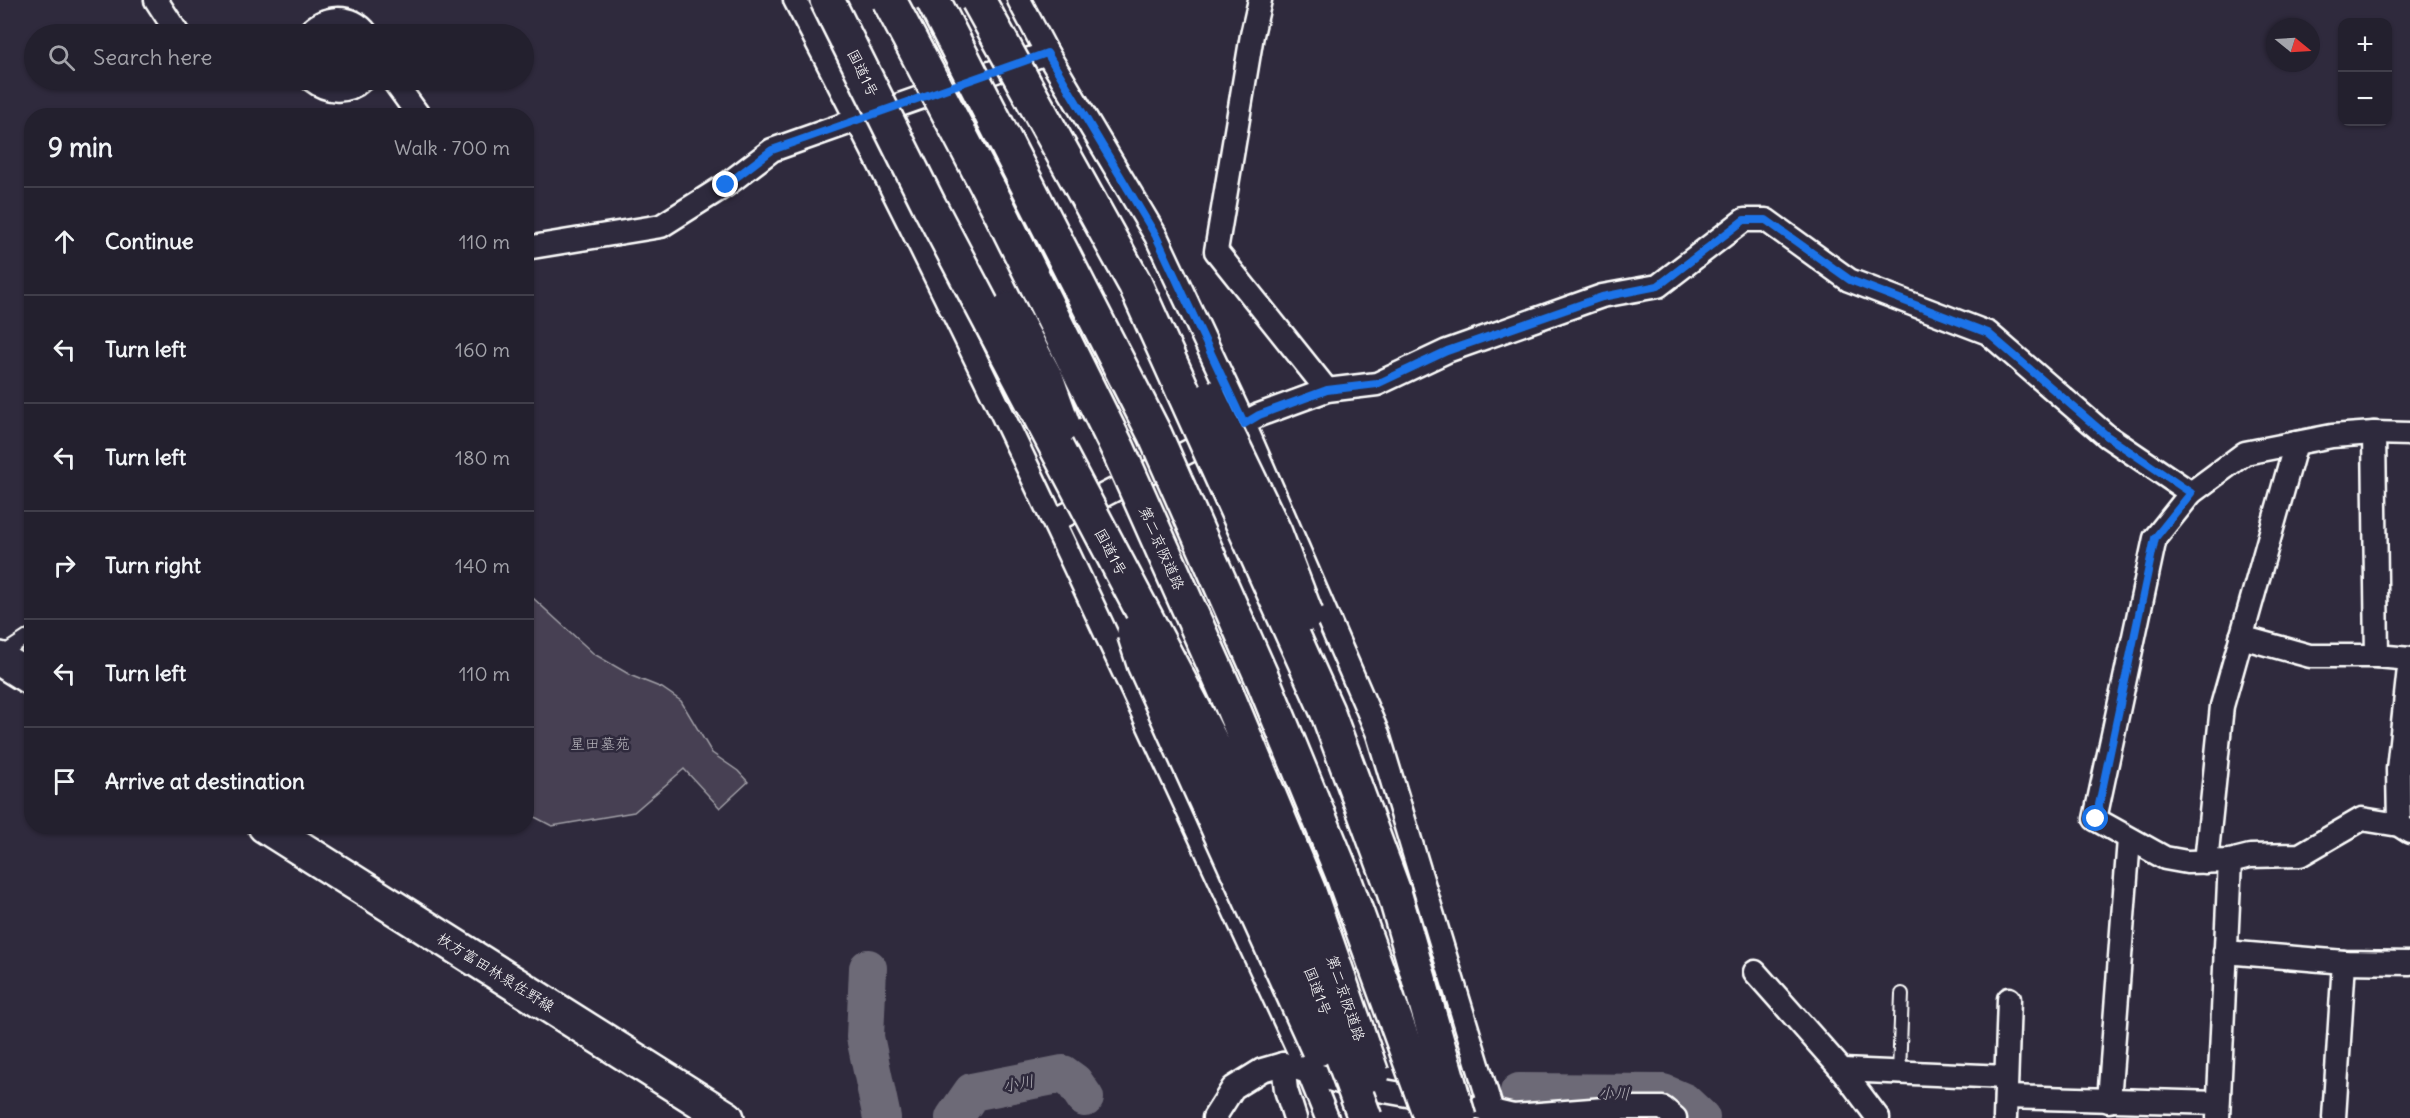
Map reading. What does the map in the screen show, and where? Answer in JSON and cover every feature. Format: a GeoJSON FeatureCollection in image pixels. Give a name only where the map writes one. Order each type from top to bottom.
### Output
{"type":"FeatureCollection","features":[{"type":"Feature","properties":{"kind":"main road","name":"国道1号"},"geometry":{"type":"LineString","coordinates":[[827,0],[929,205],[1235,788],[1312,974],[1364,1118]]}},
{"type":"Feature","properties":{"kind":"main road"},"geometry":{"type":"LineString","coordinates":[[845,0],[1047,380],[1144,664],[1322,1057],[1364,1118]]}},
{"type":"Feature","properties":{"kind":"main road","name":"第二京阪道路"},"geometry":{"type":"LineString","coordinates":[[889,0],[996,203],[1118,449],[1203,641],[1308,889],[1387,1118]]}},
{"type":"Feature","properties":{"kind":"main road"},"geometry":{"type":"LineString","coordinates":[[933,0],[1030,186],[1160,446],[1263,680],[1342,873],[1431,1118]]}},
{"type":"Feature","properties":{"kind":"main road"},"geometry":{"type":"LineString","coordinates":[[978,0],[1135,284],[1327,711],[1394,892],[1459,1118]]}},
{"type":"Feature","properties":{"kind":"main road"},"geometry":{"type":"LineString","coordinates":[[1004,0],[1125,220],[1275,533],[1379,808],[1394,892]]}},
{"type":"Feature","properties":{"kind":"main road"},"geometry":{"type":"LineString","coordinates":[[0,657],[24,674]]}},
{"type":"Feature","properties":{"kind":"main road","name":"枚方富田林泉佐野線"},"geometry":{"type":"LineString","coordinates":[[278,834],[727,1118]]}},
{"type":"Feature","properties":{"kind":"street"},"geometry":{"type":"LineString","coordinates":[[156,0],[172,24]]}},
{"type":"Feature","properties":{"kind":"street"},"geometry":{"type":"LineString","coordinates":[[795,0],[857,119],[1054,521],[1308,1071],[1327,1118]]}},
{"type":"Feature","properties":{"kind":"street"},"geometry":{"type":"LineString","coordinates":[[1019,0],[1047,53],[1156,236],[1244,424],[1378,734],[1492,1114]]}},
{"type":"Feature","properties":{"kind":"street"},"geometry":{"type":"LineString","coordinates":[[1260,0],[1252,35],[1216,250],[1327,390]]}},
{"type":"Feature","properties":{"kind":"street"},"geometry":{"type":"LineString","coordinates":[[318,24],[335,18],[346,19],[357,24]]}},
{"type":"Feature","properties":{"kind":"street"},"geometry":{"type":"LineString","coordinates":[[534,247],[661,226],[726,185],[772,150],[1047,53]]}},
{"type":"Feature","properties":{"kind":"street"},"geometry":{"type":"LineString","coordinates":[[400,90],[413,108]]}},
{"type":"Feature","properties":{"kind":"street"},"geometry":{"type":"LineString","coordinates":[[1054,521],[1259,415],[1327,390],[1377,384],[1447,351],[1491,335],[1602,297],[1658,286],[1744,220],[1766,220],[1850,280],[1988,333],[2107,436],[2191,493]]}},
{"type":"Feature","properties":{"kind":"street"},"geometry":{"type":"LineString","coordinates":[[2374,433],[2377,656]]}},
{"type":"Feature","properties":{"kind":"street"},"geometry":{"type":"LineString","coordinates":[[2241,637],[2310,656],[2377,656],[2410,659],[2404,829],[2362,819],[2300,855],[2250,856],[2230,861],[2187,862],[2165,858],[2129,840],[2096,819],[2155,538],[2191,493],[2245,453],[2332,436],[2374,433],[2410,434]]}},
{"type":"Feature","properties":{"kind":"street"},"geometry":{"type":"LineString","coordinates":[[2206,862],[2222,706],[2296,443]]}},
{"type":"Feature","properties":{"kind":"street"},"geometry":{"type":"LineString","coordinates":[[2109,1101],[2129,840]]}},
{"type":"Feature","properties":{"kind":"street"},"geometry":{"type":"LineString","coordinates":[[1842,1070],[1899,1072],[2006,1097],[2109,1101],[2218,1111],[2230,861]]}},
{"type":"Feature","properties":{"kind":"street"},"geometry":{"type":"LineString","coordinates":[[2225,952],[2344,962],[2410,963]]}},
{"type":"Feature","properties":{"kind":"street"},"geometry":{"type":"LineString","coordinates":[[2334,1118],[2344,962]]}},
{"type":"Feature","properties":{"kind":"street"},"geometry":{"type":"LineString","coordinates":[[1755,972],[1842,1070],[1878,1118]]}},
{"type":"Feature","properties":{"kind":"street"},"geometry":{"type":"LineString","coordinates":[[2006,1097],[2009,999]]}},
{"type":"Feature","properties":{"kind":"street"},"geometry":{"type":"LineString","coordinates":[[1214,1118],[1233,1088],[1262,1070],[1283,1064],[1345,1084],[1492,1114],[1513,1116],[1617,1108],[1663,1108],[1675,1118]]}},
{"type":"Feature","properties":{"kind":"street"},"geometry":{"type":"LineString","coordinates":[[1283,1064],[1286,1090],[1295,1118]]}},
{"type":"Feature","properties":{"kind":"lane"},"geometry":{"type":"LineString","coordinates":[[0,657],[24,640]]}},
{"type":"Feature","properties":{"kind":"lane"},"geometry":{"type":"LineString","coordinates":[[1899,1072],[1902,994]]}},
{"type":"Feature","properties":{"kind":"green space","name":"星田墓苑"},"geometry":{"type":"Polygon","coordinates":[[[534,599],[594,654],[632,676],[662,688],[681,701],[712,753],[738,771],[748,782],[720,808],[684,769],[634,812],[552,826],[534,817],[534,599]]]}},
{"type":"Feature","properties":{"kind":"waterway","name":"小川"},"geometry":{"type":"LineString","coordinates":[[868,968],[865,1037],[882,1118]]}},
{"type":"Feature","properties":{"kind":"waterway","name":"小川"},"geometry":{"type":"LineString","coordinates":[[954,1118],[972,1092],[1063,1074],[1074,1082],[1085,1098]]}},
{"type":"Feature","properties":{"kind":"waterway","name":"小川"},"geometry":{"type":"LineString","coordinates":[[1519,1092],[1663,1093],[1684,1102],[1701,1118]]}},
{"type":"Feature","properties":{"kind":"route"},"geometry":{"type":"LineString","coordinates":[[726,185],[772,150],[1047,53],[1156,236],[1244,424],[1259,415],[1327,390],[1377,384],[1447,351],[1602,297],[1658,286],[1744,220],[1766,220],[1850,280],[1988,333],[2107,436],[2191,493],[2155,538],[2096,819]]}}]}
